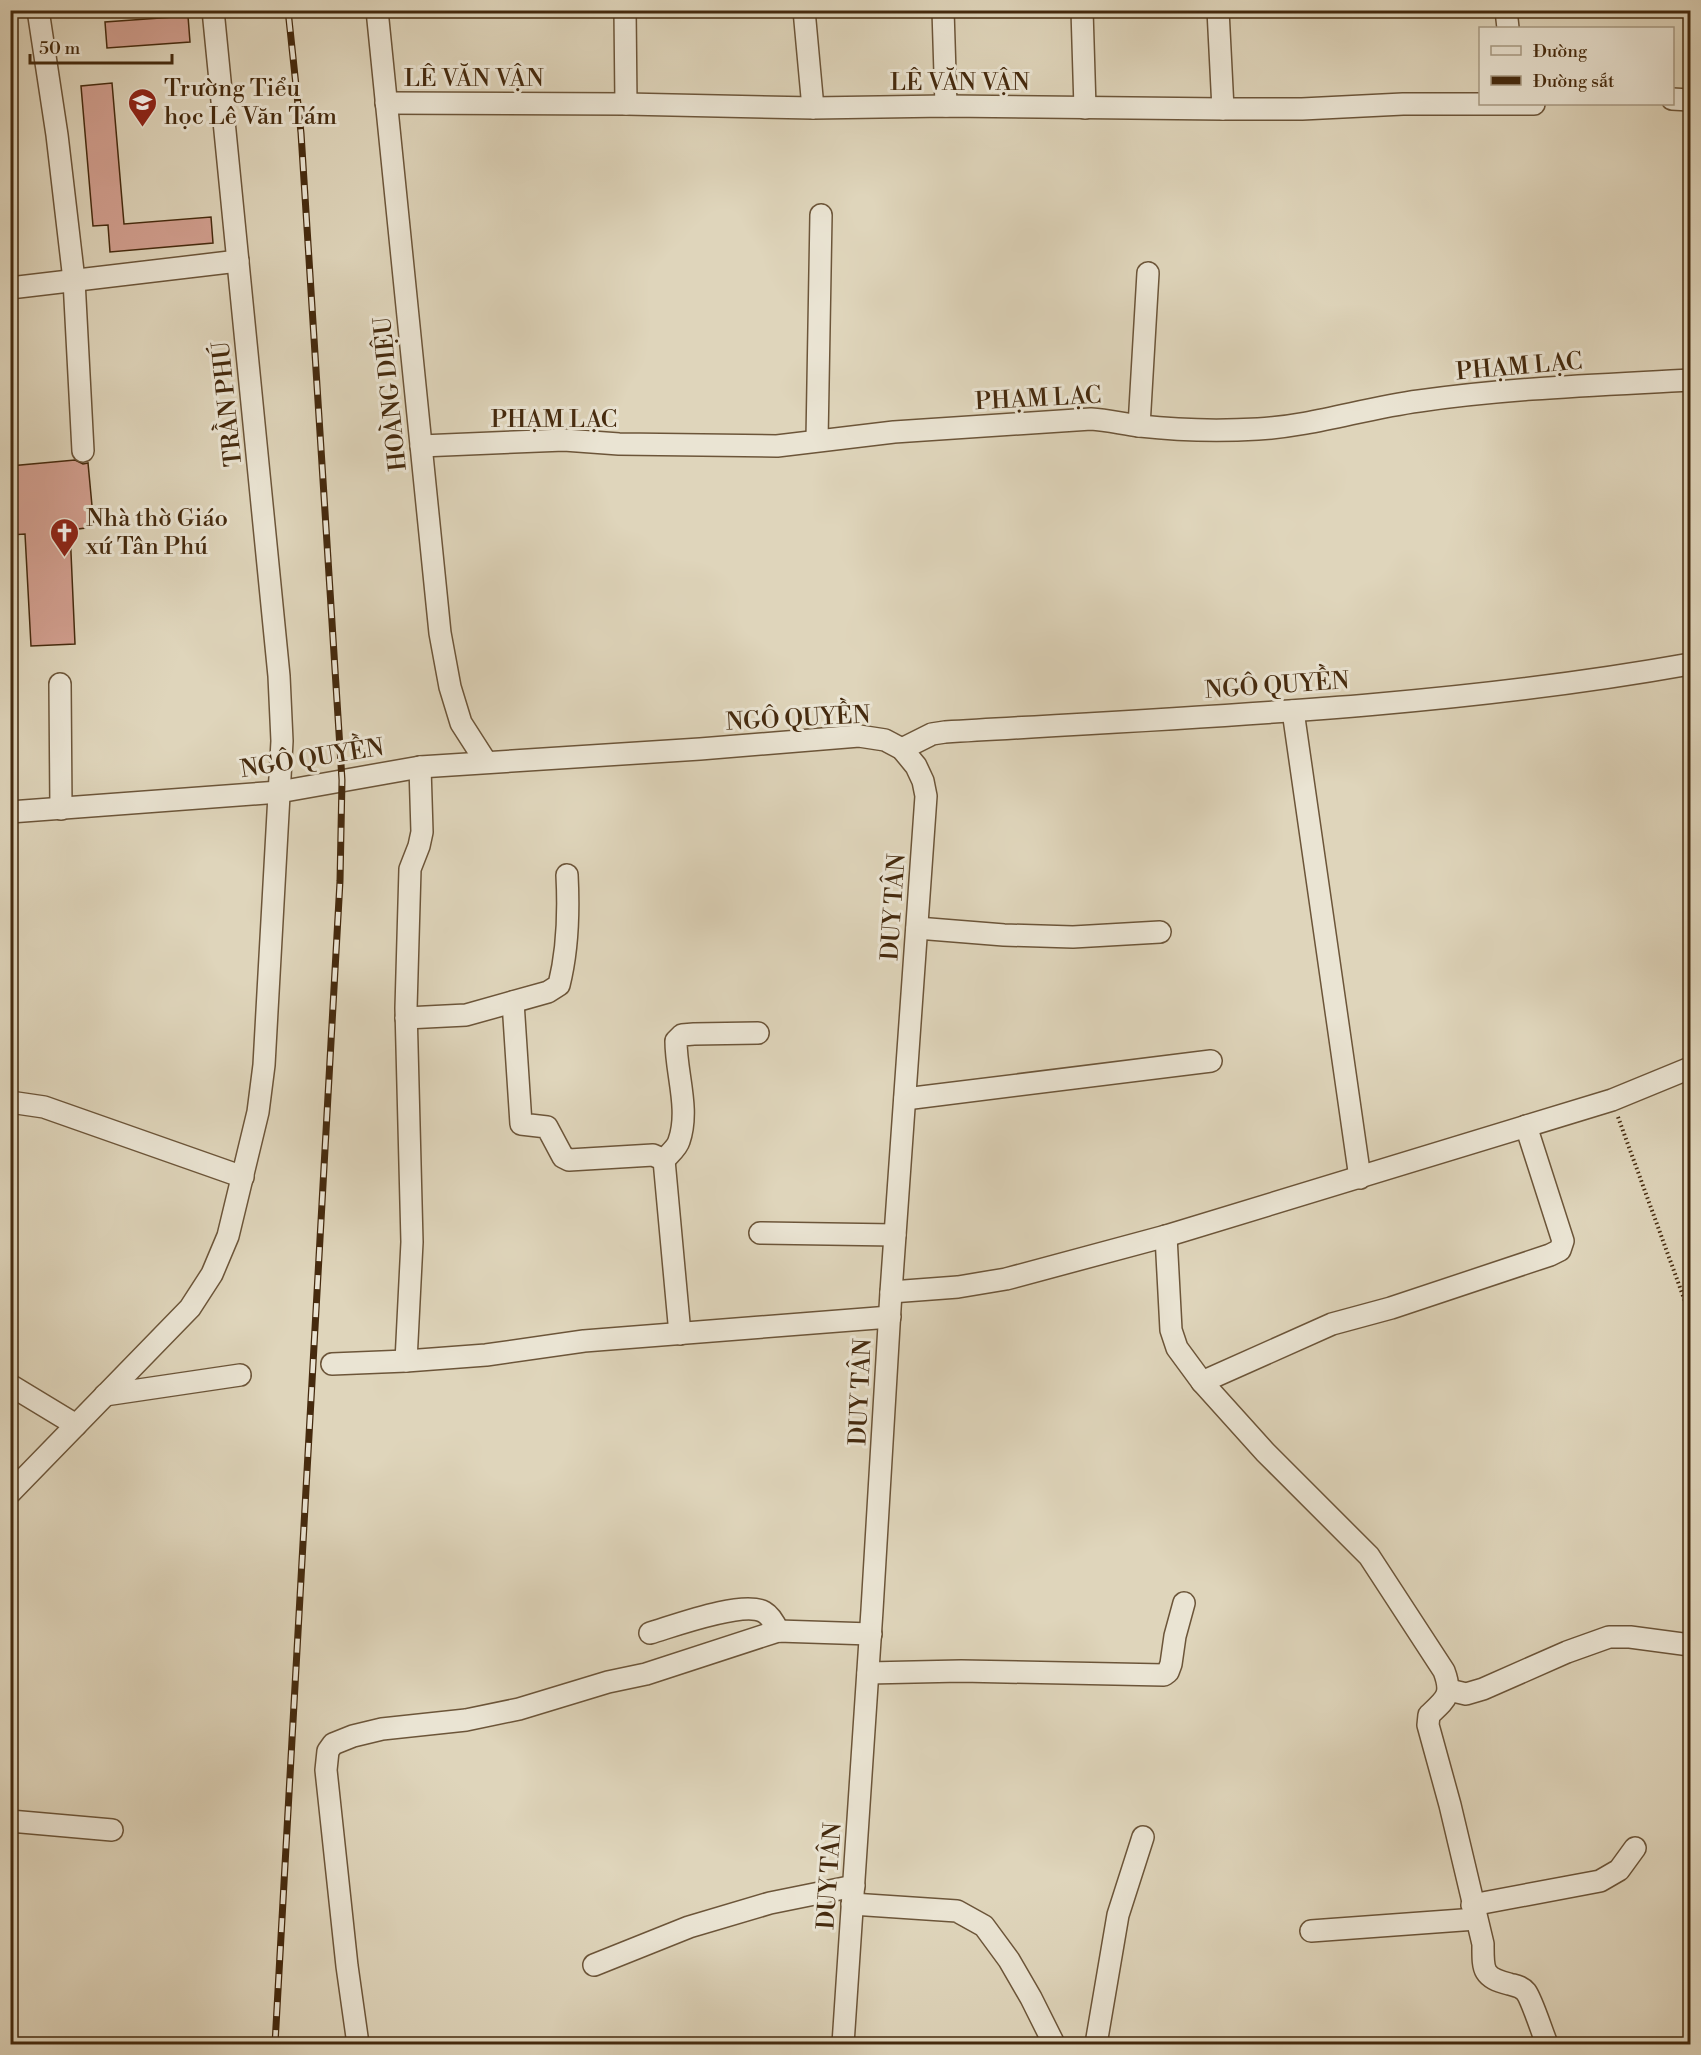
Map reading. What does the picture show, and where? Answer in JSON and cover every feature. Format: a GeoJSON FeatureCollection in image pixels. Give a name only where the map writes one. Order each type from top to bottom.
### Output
{"type":"FeatureCollection","features":[{"type":"Feature","properties":{"kind":"street"},"geometry":{"type":"LineString","coordinates":[[38,10],[57,135],[74,280],[83,452]]}},
{"type":"Feature","properties":{"kind":"street","name":"TRẦN PHÚ"},"geometry":{"type":"LineString","coordinates":[[10,1493],[183,1316],[201,1294],[228,1236],[258,1112],[264,1065],[282,741],[279,676],[213,10]]}},
{"type":"Feature","properties":{"kind":"street","name":"HOÀNG DIỆU"},"geometry":{"type":"LineString","coordinates":[[377,10],[440,633],[450,687],[461,723],[486,762]]}},
{"type":"Feature","properties":{"kind":"street"},"geometry":{"type":"LineString","coordinates":[[625,10],[626,104]]}},
{"type":"Feature","properties":{"kind":"street"},"geometry":{"type":"LineString","coordinates":[[804,10],[813,108]]}},
{"type":"Feature","properties":{"kind":"street"},"geometry":{"type":"LineString","coordinates":[[943,10],[946,106]]}},
{"type":"Feature","properties":{"kind":"street"},"geometry":{"type":"LineString","coordinates":[[1082,10],[1085,108]]}},
{"type":"Feature","properties":{"kind":"street"},"geometry":{"type":"LineString","coordinates":[[1218,10],[1223,109]]}},
{"type":"Feature","properties":{"kind":"street"},"geometry":{"type":"LineString","coordinates":[[1506,10],[1508,27]]}},
{"type":"Feature","properties":{"kind":"street"},"geometry":{"type":"LineString","coordinates":[[1674,99],[1690,100]]}},
{"type":"Feature","properties":{"kind":"street","name":"LÊ VĂN VẬN"},"geometry":{"type":"LineString","coordinates":[[386,103],[626,104],[813,108],[946,106],[1223,109],[1479,104]]}},
{"type":"Feature","properties":{"kind":"street"},"geometry":{"type":"LineString","coordinates":[[817,440],[821,215]]}},
{"type":"Feature","properties":{"kind":"street"},"geometry":{"type":"LineString","coordinates":[[10,288],[238,261]]}},
{"type":"Feature","properties":{"kind":"street"},"geometry":{"type":"LineString","coordinates":[[1139,426],[1148,273]]}},
{"type":"Feature","properties":{"kind":"street","name":"PHẠM LẠC"},"geometry":{"type":"LineString","coordinates":[[421,446],[564,440],[749,447],[894,432],[1091,419],[1111,420],[1139,426],[1261,429],[1343,417],[1419,401],[1568,387],[1690,380]]}},
{"type":"Feature","properties":{"kind":"street","name":"NGÔ QUYỀN"},"geometry":{"type":"LineString","coordinates":[[10,812],[279,792],[420,767],[486,762],[700,749],[859,736],[885,740],[902,749],[932,734],[945,732],[1293,711],[1501,692],[1690,664]]}},
{"type":"Feature","properties":{"kind":"street"},"geometry":{"type":"LineString","coordinates":[[60,684],[61,809]]}},
{"type":"Feature","properties":{"kind":"street"},"geometry":{"type":"LineString","coordinates":[[1293,711],[1360,1178]]}},
{"type":"Feature","properties":{"kind":"street","name":"DUY TÂN"},"geometry":{"type":"LineString","coordinates":[[843,2044],[871,1634],[891,1292],[926,796],[923,781],[916,766],[902,749]]}},
{"type":"Feature","properties":{"kind":"street"},"geometry":{"type":"LineString","coordinates":[[406,1361],[412,1242],[406,1018],[410,869],[422,832],[420,767]]}},
{"type":"Feature","properties":{"kind":"street"},"geometry":{"type":"LineString","coordinates":[[406,1018],[466,1014],[548,992],[559,985],[565,959],[569,905],[567,875]]}},
{"type":"Feature","properties":{"kind":"street"},"geometry":{"type":"LineString","coordinates":[[917,928],[1004,935],[1073,937],[1160,932]]}},
{"type":"Feature","properties":{"kind":"street"},"geometry":{"type":"LineString","coordinates":[[513,1002],[521,1124],[547,1127],[563,1157],[569,1160],[653,1155],[664,1160]]}},
{"type":"Feature","properties":{"kind":"street"},"geometry":{"type":"LineString","coordinates":[[680,1334],[664,1160],[679,1143],[682,1126],[683,1101],[676,1041],[682,1035],[758,1033]]}},
{"type":"Feature","properties":{"kind":"street"},"geometry":{"type":"LineString","coordinates":[[905,1099],[1211,1061]]}},
{"type":"Feature","properties":{"kind":"street"},"geometry":{"type":"LineString","coordinates":[[891,1292],[958,1287],[1006,1279],[1166,1236],[1612,1100],[1690,1068]]}},
{"type":"Feature","properties":{"kind":"street"},"geometry":{"type":"LineString","coordinates":[[10,1102],[44,1107],[243,1177]]}},
{"type":"Feature","properties":{"kind":"street"},"geometry":{"type":"LineString","coordinates":[[1202,1382],[1332,1324],[1391,1308],[1560,1250],[1563,1241],[1526,1126]]}},
{"type":"Feature","properties":{"kind":"street"},"geometry":{"type":"LineString","coordinates":[[760,1233],[895,1235]]}},
{"type":"Feature","properties":{"kind":"street"},"geometry":{"type":"LineString","coordinates":[[1166,1236],[1171,1330],[1177,1348],[1202,1382],[1265,1452],[1369,1556],[1444,1671],[1449,1690],[1446,1700],[1429,1715],[1428,1725],[1450,1805],[1483,1944],[1483,1966],[1486,1973],[1494,1980],[1520,1986],[1528,1994],[1547,2044]]}},
{"type":"Feature","properties":{"kind":"street"},"geometry":{"type":"LineString","coordinates":[[332,1364],[486,1355],[584,1341],[890,1317]]}},
{"type":"Feature","properties":{"kind":"street"},"geometry":{"type":"LineString","coordinates":[[105,1395],[240,1374]]}},
{"type":"Feature","properties":{"kind":"street"},"geometry":{"type":"LineString","coordinates":[[10,1385],[76,1425]]}},
{"type":"Feature","properties":{"kind":"street"},"geometry":{"type":"LineString","coordinates":[[868,1673],[961,1671],[1164,1675],[1171,1664],[1175,1636],[1184,1602]]}},
{"type":"Feature","properties":{"kind":"street"},"geometry":{"type":"LineString","coordinates":[[650,1633],[735,1609],[752,1608],[765,1612],[778,1631]]}},
{"type":"Feature","properties":{"kind":"street"},"geometry":{"type":"LineString","coordinates":[[358,2044],[326,1770],[328,1751],[333,1744],[382,1729],[466,1720],[519,1709],[608,1682],[646,1674],[778,1631],[871,1634]]}},
{"type":"Feature","properties":{"kind":"street"},"geometry":{"type":"LineString","coordinates":[[1449,1690],[1466,1694],[1483,1689],[1567,1652],[1609,1638],[1630,1637],[1690,1646]]}},
{"type":"Feature","properties":{"kind":"street"},"geometry":{"type":"LineString","coordinates":[[10,1821],[112,1830]]}},
{"type":"Feature","properties":{"kind":"street"},"geometry":{"type":"LineString","coordinates":[[1096,2044],[1118,1915],[1143,1837]]}},
{"type":"Feature","properties":{"kind":"street"},"geometry":{"type":"LineString","coordinates":[[1311,1931],[1474,1912],[1600,1881],[1619,1870],[1635,1848]]}},
{"type":"Feature","properties":{"kind":"street"},"geometry":{"type":"LineString","coordinates":[[594,1965],[689,1927],[770,1903],[853,1895],[957,1911],[984,1926],[1009,1960],[1054,2044]]}},
{"type":"Feature","properties":{"kind":"path"},"geometry":{"type":"LineString","coordinates":[[1612,1100],[1690,1315]]}},
{"type":"Feature","properties":{"kind":"building"},"geometry":{"type":"Polygon","coordinates":[[[188,16],[190,42],[107,48],[105,22],[188,16]]]}},
{"type":"Feature","properties":{"kind":"building"},"geometry":{"type":"Polygon","coordinates":[[[112,83],[124,224],[211,217],[213,243],[110,252],[108,225],[93,226],[81,86],[112,83]]]}},
{"type":"Feature","properties":{"kind":"building"},"geometry":{"type":"Polygon","coordinates":[[[75,460],[83,464],[88,463],[94,527],[70,530],[75,644],[31,646],[25,534],[10,535],[10,466],[75,460]]]}},
{"type":"Feature","properties":{"kind":"railway"},"geometry":{"type":"LineString","coordinates":[[275,2044],[340,881],[342,780],[301,133],[288,10]]}},
{"type":"Feature","properties":{"kind":"place","name":"Trường Tiểu học Lê Văn Tám"},"geometry":{"type":"Point","coordinates":[143,128]}},
{"type":"Feature","properties":{"kind":"place","name":"Nhà thờ Giáo xứ Tân Phú"},"geometry":{"type":"Point","coordinates":[65,558]}}]}
